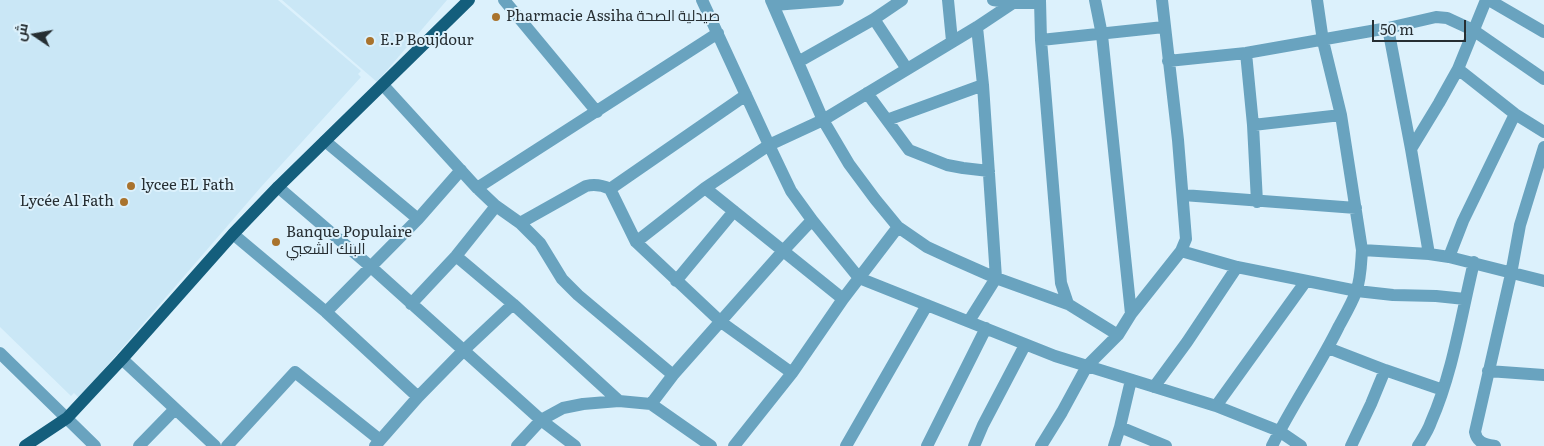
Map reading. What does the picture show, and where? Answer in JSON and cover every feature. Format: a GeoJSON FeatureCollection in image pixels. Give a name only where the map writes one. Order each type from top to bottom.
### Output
{"type":"FeatureCollection","features":[{"type":"Feature","properties":{"kind":"main road"},"geometry":{"type":"LineString","coordinates":[[25,446],[67,418],[233,234],[278,187],[469,0]]}},
{"type":"Feature","properties":{"kind":"street"},"geometry":{"type":"LineString","coordinates":[[504,0],[597,112]]}},
{"type":"Feature","properties":{"kind":"street"},"geometry":{"type":"LineString","coordinates":[[702,0],[791,191],[859,278],[1055,356],[1216,406],[1279,431],[1301,446]]}},
{"type":"Feature","properties":{"kind":"street"},"geometry":{"type":"LineString","coordinates":[[838,0],[772,2],[823,120],[849,164],[898,227],[927,247],[996,278],[1068,304],[1118,335]]}},
{"type":"Feature","properties":{"kind":"street"},"geometry":{"type":"LineString","coordinates":[[798,62],[874,19],[902,0]]}},
{"type":"Feature","properties":{"kind":"street"},"geometry":{"type":"LineString","coordinates":[[948,0],[952,41]]}},
{"type":"Feature","properties":{"kind":"street"},"geometry":{"type":"LineString","coordinates":[[993,0],[1013,3],[1040,2],[1041,40],[1061,283],[1068,304]]}},
{"type":"Feature","properties":{"kind":"street"},"geometry":{"type":"LineString","coordinates":[[1095,0],[1102,35],[1131,314]]}},
{"type":"Feature","properties":{"kind":"street"},"geometry":{"type":"LineString","coordinates":[[1041,446],[1087,366],[1118,335],[1131,314],[1182,251],[1186,239],[1178,140],[1162,0]]}},
{"type":"Feature","properties":{"kind":"street"},"geometry":{"type":"LineString","coordinates":[[1272,446],[1328,348],[1356,291],[1361,267],[1362,250],[1341,115],[1323,40],[1317,0]]}},
{"type":"Feature","properties":{"kind":"street"},"geometry":{"type":"LineString","coordinates":[[1411,148],[1458,69],[1473,30],[1488,0],[1544,32]]}},
{"type":"Feature","properties":{"kind":"street"},"geometry":{"type":"LineString","coordinates":[[636,242],[705,188],[769,145],[823,120],[977,27],[1013,3]]}},
{"type":"Feature","properties":{"kind":"street"},"geometry":{"type":"LineString","coordinates":[[1168,61],[1246,53],[1388,28],[1436,16],[1447,18],[1473,30],[1544,79]]}},
{"type":"Feature","properties":{"kind":"street"},"geometry":{"type":"LineString","coordinates":[[874,19],[906,69]]}},
{"type":"Feature","properties":{"kind":"street"},"geometry":{"type":"LineString","coordinates":[[969,321],[996,278],[983,84],[977,27]]}},
{"type":"Feature","properties":{"kind":"street"},"geometry":{"type":"LineString","coordinates":[[1041,40],[1164,27]]}},
{"type":"Feature","properties":{"kind":"street"},"geometry":{"type":"LineString","coordinates":[[1388,28],[1411,148],[1428,254]]}},
{"type":"Feature","properties":{"kind":"street"},"geometry":{"type":"LineString","coordinates":[[477,188],[718,33]]}},
{"type":"Feature","properties":{"kind":"street"},"geometry":{"type":"LineString","coordinates":[[1246,53],[1253,125],[1257,202]]}},
{"type":"Feature","properties":{"kind":"street"},"geometry":{"type":"LineString","coordinates":[[1458,69],[1515,114],[1544,132]]}},
{"type":"Feature","properties":{"kind":"street"},"geometry":{"type":"LineString","coordinates":[[886,120],[983,84]]}},
{"type":"Feature","properties":{"kind":"street"},"geometry":{"type":"LineString","coordinates":[[383,85],[477,188],[496,206],[520,223],[540,243],[562,279],[578,295],[673,375]]}},
{"type":"Feature","properties":{"kind":"street"},"geometry":{"type":"LineString","coordinates":[[867,93],[905,146],[916,154],[947,165],[989,171]]}},
{"type":"Feature","properties":{"kind":"street"},"geometry":{"type":"LineString","coordinates":[[610,189],[746,95]]}},
{"type":"Feature","properties":{"kind":"street"},"geometry":{"type":"LineString","coordinates":[[1449,257],[1463,221],[1515,114]]}},
{"type":"Feature","properties":{"kind":"street"},"geometry":{"type":"LineString","coordinates":[[1253,125],[1341,115]]}},
{"type":"Feature","properties":{"kind":"street"},"geometry":{"type":"LineString","coordinates":[[325,141],[418,219]]}},
{"type":"Feature","properties":{"kind":"street"},"geometry":{"type":"LineString","coordinates":[[1489,445],[1479,441],[1475,432],[1511,274],[1520,225],[1544,147]]}},
{"type":"Feature","properties":{"kind":"street"},"geometry":{"type":"LineString","coordinates":[[326,312],[418,219],[460,170]]}},
{"type":"Feature","properties":{"kind":"street"},"geometry":{"type":"LineString","coordinates":[[520,223],[586,186],[595,184],[610,189],[636,242],[721,322],[792,373]]}},
{"type":"Feature","properties":{"kind":"street"},"geometry":{"type":"LineString","coordinates":[[278,187],[371,267],[541,420],[575,446]]}},
{"type":"Feature","properties":{"kind":"street"},"geometry":{"type":"LineString","coordinates":[[705,188],[842,299]]}},
{"type":"Feature","properties":{"kind":"street"},"geometry":{"type":"LineString","coordinates":[[1183,195],[1356,208]]}},
{"type":"Feature","properties":{"kind":"street"},"geometry":{"type":"LineString","coordinates":[[411,304],[456,256],[496,206]]}},
{"type":"Feature","properties":{"kind":"street"},"geometry":{"type":"LineString","coordinates":[[676,281],[734,211]]}},
{"type":"Feature","properties":{"kind":"street"},"geometry":{"type":"LineString","coordinates":[[651,404],[673,375],[812,220]]}},
{"type":"Feature","properties":{"kind":"street"},"geometry":{"type":"LineString","coordinates":[[734,446],[792,373],[842,299],[898,227]]}},
{"type":"Feature","properties":{"kind":"street"},"geometry":{"type":"LineString","coordinates":[[233,234],[326,312],[418,397]]}},
{"type":"Feature","properties":{"kind":"street"},"geometry":{"type":"LineString","coordinates":[[1362,250],[1449,257],[1544,281]]}},
{"type":"Feature","properties":{"kind":"street"},"geometry":{"type":"LineString","coordinates":[[1182,251],[1237,267],[1356,291],[1465,299]]}},
{"type":"Feature","properties":{"kind":"street"},"geometry":{"type":"LineString","coordinates":[[456,256],[513,304],[619,401]]}},
{"type":"Feature","properties":{"kind":"street"},"geometry":{"type":"LineString","coordinates":[[1418,446],[1431,424],[1443,390],[1474,262]]}},
{"type":"Feature","properties":{"kind":"street"},"geometry":{"type":"LineString","coordinates":[[1154,387],[1187,342],[1237,267]]}},
{"type":"Feature","properties":{"kind":"street"},"geometry":{"type":"LineString","coordinates":[[1216,406],[1306,281]]}},
{"type":"Feature","properties":{"kind":"street"},"geometry":{"type":"LineString","coordinates":[[227,446],[295,372],[378,443],[418,397],[513,304]]}},
{"type":"Feature","properties":{"kind":"street"},"geometry":{"type":"LineString","coordinates":[[846,446],[927,305]]}},
{"type":"Feature","properties":{"kind":"street"},"geometry":{"type":"LineString","coordinates":[[927,446],[986,328]]}},
{"type":"Feature","properties":{"kind":"street"},"geometry":{"type":"LineString","coordinates":[[974,446],[1025,345]]}},
{"type":"Feature","properties":{"kind":"street"},"geometry":{"type":"LineString","coordinates":[[1328,348],[1443,390]]}},
{"type":"Feature","properties":{"kind":"street"},"geometry":{"type":"LineString","coordinates":[[0,353],[96,446]]}},
{"type":"Feature","properties":{"kind":"street"},"geometry":{"type":"LineString","coordinates":[[122,359],[215,446]]}},
{"type":"Feature","properties":{"kind":"street"},"geometry":{"type":"LineString","coordinates":[[1351,446],[1371,404],[1384,370]]}},
{"type":"Feature","properties":{"kind":"street"},"geometry":{"type":"LineString","coordinates":[[1488,371],[1544,375]]}},
{"type":"Feature","properties":{"kind":"street"},"geometry":{"type":"LineString","coordinates":[[1114,446],[1131,380]]}},
{"type":"Feature","properties":{"kind":"street"},"geometry":{"type":"LineString","coordinates":[[517,446],[541,420],[563,408],[619,401],[651,404],[711,446]]}},
{"type":"Feature","properties":{"kind":"street"},"geometry":{"type":"LineString","coordinates":[[139,446],[175,409]]}},
{"type":"Feature","properties":{"kind":"street"},"geometry":{"type":"LineString","coordinates":[[1120,427],[1166,446]]}},
{"type":"Feature","properties":{"kind":"shaded area","name":"Lycée Al Fath"},"geometry":{"type":"Polygon","coordinates":[[[0,0],[278,0],[361,71],[358,74],[361,77],[261,187],[79,398],[74,393],[71,396],[0,327],[0,0]]]}},
{"type":"Feature","properties":{"kind":"shaded area","name":"E.P Boujdour"},"geometry":{"type":"Polygon","coordinates":[[[282,0],[447,0],[377,82],[282,0]]]}},
{"type":"Feature","properties":{"kind":"place","name":"Pharmacie Assiha صيدلية الصحة"},"geometry":{"type":"Point","coordinates":[496,17]}},
{"type":"Feature","properties":{"kind":"place","name":"E.P Boujdour"},"geometry":{"type":"Point","coordinates":[370,41]}},
{"type":"Feature","properties":{"kind":"place","name":"lycee EL Fath"},"geometry":{"type":"Point","coordinates":[131,186]}},
{"type":"Feature","properties":{"kind":"place","name":"Lycée Al Fath"},"geometry":{"type":"Point","coordinates":[124,202]}},
{"type":"Feature","properties":{"kind":"place","name":"Banque Populaire البنك الشعبي"},"geometry":{"type":"Point","coordinates":[276,242]}}]}
